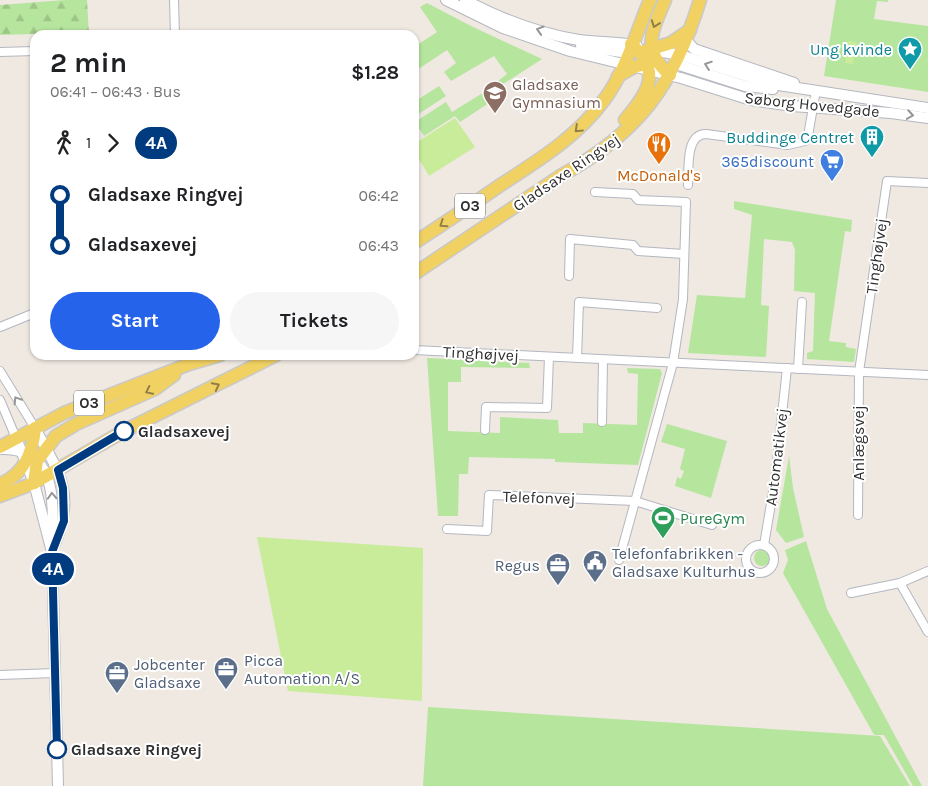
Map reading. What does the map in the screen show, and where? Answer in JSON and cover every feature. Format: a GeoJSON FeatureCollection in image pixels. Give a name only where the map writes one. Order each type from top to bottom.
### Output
{"type":"FeatureCollection","features":[{"type":"Feature","properties":{"kind":"main road","name":"O3"},"geometry":{"type":"LineString","coordinates":[[640,58],[650,0]]}},
{"type":"Feature","properties":{"kind":"main road"},"geometry":{"type":"LineString","coordinates":[[586,162],[614,134],[645,95],[640,58],[665,0]]}},
{"type":"Feature","properties":{"kind":"main road","name":"O3"},"geometry":{"type":"LineString","coordinates":[[688,35],[700,0]]}},
{"type":"Feature","properties":{"kind":"main road"},"geometry":{"type":"LineString","coordinates":[[640,58],[688,35]]}},
{"type":"Feature","properties":{"kind":"main road","name":"Gladsaxe Ringvej"},"geometry":{"type":"LineString","coordinates":[[419,271],[562,175],[586,162],[626,131],[651,104],[676,65],[688,35]]}},
{"type":"Feature","properties":{"kind":"main road"},"geometry":{"type":"LineString","coordinates":[[640,58],[676,65]]}},
{"type":"Feature","properties":{"kind":"main road","name":"Gladsaxe Ringvej"},"geometry":{"type":"LineString","coordinates":[[419,240],[532,165],[576,131],[604,100],[618,76],[640,58]]}},
{"type":"Feature","properties":{"kind":"main road","name":"O3"},"geometry":{"type":"LineString","coordinates":[[0,448],[26,453],[35,428],[64,413],[203,360]]}},
{"type":"Feature","properties":{"kind":"main road","name":"O3"},"geometry":{"type":"LineString","coordinates":[[0,496],[34,483],[124,431],[266,360]]}},
{"type":"Feature","properties":{"kind":"main road"},"geometry":{"type":"LineString","coordinates":[[26,453],[46,448],[61,432],[155,389],[189,364]]}},
{"type":"Feature","properties":{"kind":"main road"},"geometry":{"type":"LineString","coordinates":[[0,484],[15,475],[26,453],[35,428]]}},
{"type":"Feature","properties":{"kind":"main road"},"geometry":{"type":"LineString","coordinates":[[26,453],[34,483]]}},
{"type":"Feature","properties":{"kind":"street"},"geometry":{"type":"LineString","coordinates":[[174,0],[175,30]]}},
{"type":"Feature","properties":{"kind":"street"},"geometry":{"type":"LineString","coordinates":[[446,0],[503,28],[570,51],[640,58]]}},
{"type":"Feature","properties":{"kind":"street"},"geometry":{"type":"LineString","coordinates":[[465,0],[524,25],[640,58],[676,65]]}},
{"type":"Feature","properties":{"kind":"street"},"geometry":{"type":"LineString","coordinates":[[688,35],[694,49],[816,90],[807,139],[795,145],[706,134],[696,136],[692,142],[688,184]]}},
{"type":"Feature","properties":{"kind":"street"},"geometry":{"type":"LineString","coordinates":[[0,52],[30,51]]}},
{"type":"Feature","properties":{"kind":"street","name":"Søborg Hovedgade"},"geometry":{"type":"LineString","coordinates":[[676,65],[789,87],[928,108]]}},
{"type":"Feature","properties":{"kind":"street","name":"Søborg Hovedgade"},"geometry":{"type":"LineString","coordinates":[[676,65],[751,100],[928,118]]}},
{"type":"Feature","properties":{"kind":"street","name":"Tinghøjvej"},"geometry":{"type":"LineString","coordinates":[[859,372],[887,181],[928,183]]}},
{"type":"Feature","properties":{"kind":"street"},"geometry":{"type":"LineString","coordinates":[[596,192],[633,194],[638,200],[686,202],[682,299],[673,363],[618,560]]}},
{"type":"Feature","properties":{"kind":"street"},"geometry":{"type":"LineString","coordinates":[[568,276],[570,239],[633,245],[638,251],[684,254]]}},
{"type":"Feature","properties":{"kind":"street"},"geometry":{"type":"LineString","coordinates":[[577,358],[579,302],[658,308]]}},
{"type":"Feature","properties":{"kind":"street"},"geometry":{"type":"LineString","coordinates":[[798,369],[802,302]]}},
{"type":"Feature","properties":{"kind":"street"},"geometry":{"type":"LineString","coordinates":[[0,327],[30,315]]}},
{"type":"Feature","properties":{"kind":"street","name":"Tinghøjvej"},"geometry":{"type":"LineString","coordinates":[[419,350],[928,375]]}},
{"type":"Feature","properties":{"kind":"street"},"geometry":{"type":"LineString","coordinates":[[485,430],[486,407],[547,408],[549,357]]}},
{"type":"Feature","properties":{"kind":"street"},"geometry":{"type":"LineString","coordinates":[[602,422],[603,360]]}},
{"type":"Feature","properties":{"kind":"street","name":"Automatikvej"},"geometry":{"type":"LineString","coordinates":[[764,545],[775,480],[786,368]]}},
{"type":"Feature","properties":{"kind":"street"},"geometry":{"type":"LineString","coordinates":[[0,371],[46,448],[53,473],[63,488],[64,521],[52,552]]}},
{"type":"Feature","properties":{"kind":"street","name":"Anlægsvej"},"geometry":{"type":"LineString","coordinates":[[858,514],[859,372]]}},
{"type":"Feature","properties":{"kind":"street"},"geometry":{"type":"LineString","coordinates":[[0,400],[26,453],[53,473]]}},
{"type":"Feature","properties":{"kind":"street"},"geometry":{"type":"LineString","coordinates":[[34,483],[52,552],[58,786]]}},
{"type":"Feature","properties":{"kind":"street","name":"Telefonvej"},"geometry":{"type":"LineString","coordinates":[[447,529],[487,531],[489,495],[635,500],[712,525]]}},
{"type":"Feature","properties":{"kind":"street"},"geometry":{"type":"LineString","coordinates":[[851,593],[900,583],[928,571]]}},
{"type":"Feature","properties":{"kind":"street"},"geometry":{"type":"LineString","coordinates":[[900,583],[928,632]]}},
{"type":"Feature","properties":{"kind":"street"},"geometry":{"type":"LineString","coordinates":[[0,675],[55,672]]}},
{"type":"Feature","properties":{"kind":"green space"},"geometry":{"type":"Polygon","coordinates":[[[87,0],[89,30],[30,30],[30,34],[0,35],[0,5],[87,0]]]}},
{"type":"Feature","properties":{"kind":"green space"},"geometry":{"type":"Polygon","coordinates":[[[836,0],[888,0],[888,2],[877,1],[874,19],[928,26],[928,92],[824,76],[836,0]]]}},
{"type":"Feature","properties":{"kind":"green space"},"geometry":{"type":"Polygon","coordinates":[[[427,3],[542,59],[497,88],[494,84],[507,74],[494,56],[451,81],[444,72],[456,63],[447,50],[419,69],[419,44],[437,32],[420,7],[427,3]]]}},
{"type":"Feature","properties":{"kind":"green space"},"geometry":{"type":"Polygon","coordinates":[[[848,41],[857,42],[853,64],[845,63],[848,41]]]}},
{"type":"Feature","properties":{"kind":"green space"},"geometry":{"type":"Polygon","coordinates":[[[439,86],[446,96],[419,114],[419,99],[439,86]]]}},
{"type":"Feature","properties":{"kind":"green space"},"geometry":{"type":"Polygon","coordinates":[[[486,91],[492,101],[460,122],[455,116],[424,136],[419,128],[419,119],[446,102],[452,112],[486,91]]]}},
{"type":"Feature","properties":{"kind":"green space"},"geometry":{"type":"Polygon","coordinates":[[[455,118],[475,147],[429,176],[419,159],[419,141],[455,118]]]}},
{"type":"Feature","properties":{"kind":"green space"},"geometry":{"type":"Polygon","coordinates":[[[734,201],[852,220],[851,232],[845,231],[829,341],[846,343],[846,347],[856,349],[854,362],[807,359],[807,353],[813,351],[815,293],[794,291],[795,250],[792,242],[764,239],[761,305],[769,306],[766,357],[688,353],[697,295],[745,298],[752,215],[734,209],[734,201]]]}},
{"type":"Feature","properties":{"kind":"green space"},"geometry":{"type":"Polygon","coordinates":[[[427,358],[529,363],[530,368],[461,367],[461,382],[448,382],[448,431],[500,433],[500,417],[558,420],[559,433],[583,433],[583,423],[637,425],[638,374],[628,373],[627,368],[660,369],[662,373],[638,465],[555,462],[555,459],[469,457],[468,474],[459,474],[458,516],[438,516],[427,358]]]}},
{"type":"Feature","properties":{"kind":"green space"},"geometry":{"type":"Polygon","coordinates":[[[667,424],[727,441],[711,498],[675,486],[677,477],[681,479],[684,471],[680,469],[685,449],[661,442],[667,424]]]}},
{"type":"Feature","properties":{"kind":"green space"},"geometry":{"type":"Polygon","coordinates":[[[789,456],[793,488],[804,537],[786,543],[776,530],[789,456]]]}},
{"type":"Feature","properties":{"kind":"green space"},"geometry":{"type":"Polygon","coordinates":[[[257,537],[423,548],[422,701],[288,691],[257,537]]]}},
{"type":"Feature","properties":{"kind":"green space"},"geometry":{"type":"Polygon","coordinates":[[[806,541],[827,609],[922,786],[913,786],[884,735],[875,735],[873,733],[783,573],[788,560],[785,550],[806,541]]]}},
{"type":"Feature","properties":{"kind":"green space"},"geometry":{"type":"Polygon","coordinates":[[[762,550],[768,552],[770,558],[768,564],[762,566],[756,564],[754,558],[756,552],[762,550]]]}},
{"type":"Feature","properties":{"kind":"green space"},"geometry":{"type":"Polygon","coordinates":[[[428,707],[880,736],[910,786],[423,786],[428,707]]]}},
{"type":"Feature","properties":{"kind":"bus line","name":"4A"},"geometry":{"type":"LineString","coordinates":[[57,749],[52,552],[64,521],[63,488],[58,470],[124,431]]}},
{"type":"Feature","properties":{"kind":"place","name":"Ung kvinde"},"geometry":{"type":"Point","coordinates":[910,70]}},
{"type":"Feature","properties":{"kind":"place","name":"Gladsaxe Gymnasium"},"geometry":{"type":"Point","coordinates":[495,114]}},
{"type":"Feature","properties":{"kind":"place","name":"Buddinge Centret"},"geometry":{"type":"Point","coordinates":[872,158]}},
{"type":"Feature","properties":{"kind":"place","name":"McDonald's"},"geometry":{"type":"Point","coordinates":[659,165]}},
{"type":"Feature","properties":{"kind":"place","name":"365discount"},"geometry":{"type":"Point","coordinates":[832,182]}},
{"type":"Feature","properties":{"kind":"place","name":"Gladsaxevej"},"geometry":{"type":"Point","coordinates":[124,431]}},
{"type":"Feature","properties":{"kind":"place","name":"PureGym"},"geometry":{"type":"Point","coordinates":[663,539]}},
{"type":"Feature","properties":{"kind":"place","name":"Telefonfabrikken - Gladsaxe Kulturhus"},"geometry":{"type":"Point","coordinates":[595,583]}},
{"type":"Feature","properties":{"kind":"place","name":"Regus"},"geometry":{"type":"Point","coordinates":[558,586]}},
{"type":"Feature","properties":{"kind":"place","name":"Picca Automation A/S"},"geometry":{"type":"Point","coordinates":[226,690]}},
{"type":"Feature","properties":{"kind":"place","name":"Jobcenter Gladsaxe"},"geometry":{"type":"Point","coordinates":[117,694]}},
{"type":"Feature","properties":{"kind":"place","name":"Gladsaxe Ringvej"},"geometry":{"type":"Point","coordinates":[57,749]}}]}
